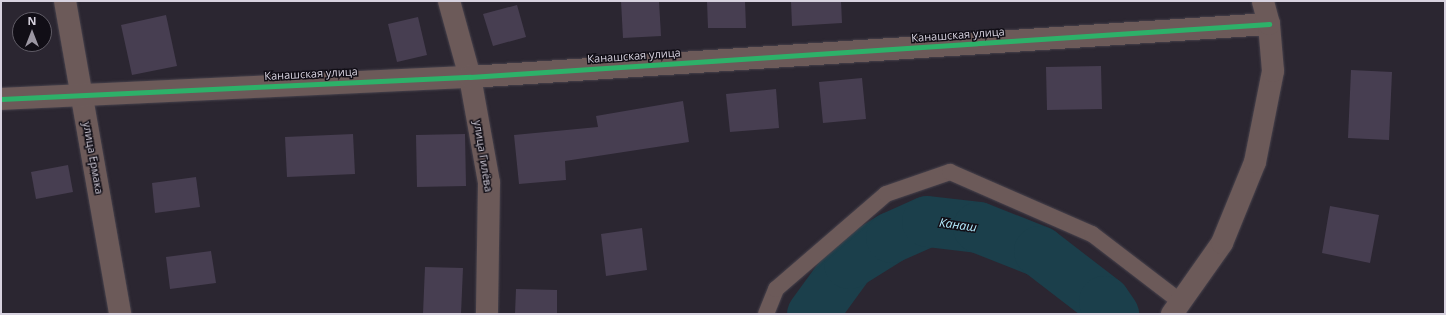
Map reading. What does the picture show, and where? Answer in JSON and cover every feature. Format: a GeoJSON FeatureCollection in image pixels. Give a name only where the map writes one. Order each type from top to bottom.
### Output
{"type":"FeatureCollection","features":[{"type":"Feature","properties":{"kind":"street","name":"улица Ермака"},"geometry":{"type":"LineString","coordinates":[[65,1],[120,314]]}},
{"type":"Feature","properties":{"kind":"street","name":"улица Гилёва"},"geometry":{"type":"LineString","coordinates":[[449,1],[470,77],[489,183],[487,314]]}},
{"type":"Feature","properties":{"kind":"street"},"geometry":{"type":"LineString","coordinates":[[1175,309],[1222,243],[1255,162],[1273,71],[1268,24],[1263,1]]}},
{"type":"Feature","properties":{"kind":"street","name":"Канашская улица"},"geometry":{"type":"LineString","coordinates":[[1,98],[470,77],[1268,24]]}},
{"type":"Feature","properties":{"kind":"lane"},"geometry":{"type":"LineString","coordinates":[[766,314],[776,289],[886,194],[950,172],[1092,234],[1175,309]]}},
{"type":"Feature","properties":{"kind":"building"},"geometry":{"type":"Polygon","coordinates":[[[621,1],[659,1],[661,36],[623,38],[621,1]]]}},
{"type":"Feature","properties":{"kind":"building"},"geometry":{"type":"Polygon","coordinates":[[[707,1],[745,1],[746,28],[708,28],[707,1]]]}},
{"type":"Feature","properties":{"kind":"building"},"geometry":{"type":"Polygon","coordinates":[[[791,1],[841,1],[842,23],[792,26],[791,1]]]}},
{"type":"Feature","properties":{"kind":"building"},"geometry":{"type":"Polygon","coordinates":[[[517,5],[526,37],[493,46],[483,14],[517,5]]]}},
{"type":"Feature","properties":{"kind":"building"},"geometry":{"type":"Polygon","coordinates":[[[166,15],[177,66],[132,75],[121,25],[166,15]]]}},
{"type":"Feature","properties":{"kind":"building"},"geometry":{"type":"Polygon","coordinates":[[[418,17],[427,55],[397,62],[388,24],[418,17]]]}},
{"type":"Feature","properties":{"kind":"building"},"geometry":{"type":"Polygon","coordinates":[[[1101,66],[1102,109],[1047,110],[1046,67],[1101,66]]]}},
{"type":"Feature","properties":{"kind":"building"},"geometry":{"type":"Polygon","coordinates":[[[1351,70],[1392,72],[1389,140],[1348,138],[1351,70]]]}},
{"type":"Feature","properties":{"kind":"building"},"geometry":{"type":"Polygon","coordinates":[[[862,78],[866,119],[823,123],[819,82],[862,78]]]}},
{"type":"Feature","properties":{"kind":"building"},"geometry":{"type":"Polygon","coordinates":[[[776,89],[779,128],[730,132],[726,94],[776,89]]]}},
{"type":"Feature","properties":{"kind":"building"},"geometry":{"type":"Polygon","coordinates":[[[683,101],[689,142],[565,161],[566,180],[519,184],[514,135],[598,127],[596,116],[683,101]]]}},
{"type":"Feature","properties":{"kind":"building"},"geometry":{"type":"Polygon","coordinates":[[[353,134],[355,174],[287,177],[285,137],[353,134]]]}},
{"type":"Feature","properties":{"kind":"building"},"geometry":{"type":"Polygon","coordinates":[[[465,134],[466,186],[417,187],[416,135],[465,134]]]}},
{"type":"Feature","properties":{"kind":"building"},"geometry":{"type":"Polygon","coordinates":[[[68,165],[73,192],[36,199],[31,172],[68,165]]]}},
{"type":"Feature","properties":{"kind":"building"},"geometry":{"type":"Polygon","coordinates":[[[196,177],[200,207],[155,213],[152,183],[196,177]]]}},
{"type":"Feature","properties":{"kind":"building"},"geometry":{"type":"Polygon","coordinates":[[[1330,206],[1379,215],[1370,263],[1322,253],[1330,206]]]}},
{"type":"Feature","properties":{"kind":"building"},"geometry":{"type":"Polygon","coordinates":[[[642,228],[647,270],[606,276],[601,234],[642,228]]]}},
{"type":"Feature","properties":{"kind":"building"},"geometry":{"type":"Polygon","coordinates":[[[211,251],[216,283],[170,289],[166,257],[211,251]]]}},
{"type":"Feature","properties":{"kind":"building"},"geometry":{"type":"Polygon","coordinates":[[[425,267],[463,268],[461,314],[423,314],[425,267]]]}},
{"type":"Feature","properties":{"kind":"building"},"geometry":{"type":"Polygon","coordinates":[[[516,289],[557,290],[557,314],[515,314],[516,289]]]}},
{"type":"Feature","properties":{"kind":"waterway","name":"Канаш"},"geometry":{"type":"LineString","coordinates":[[812,314],[849,263],[891,237],[927,221],[978,227],[1039,251],[1104,301],[1113,314]]}},
{"type":"Feature","properties":{"kind":"cycle path"},"geometry":{"type":"LineString","coordinates":[[1,99],[470,77],[1269,24]]}}]}
